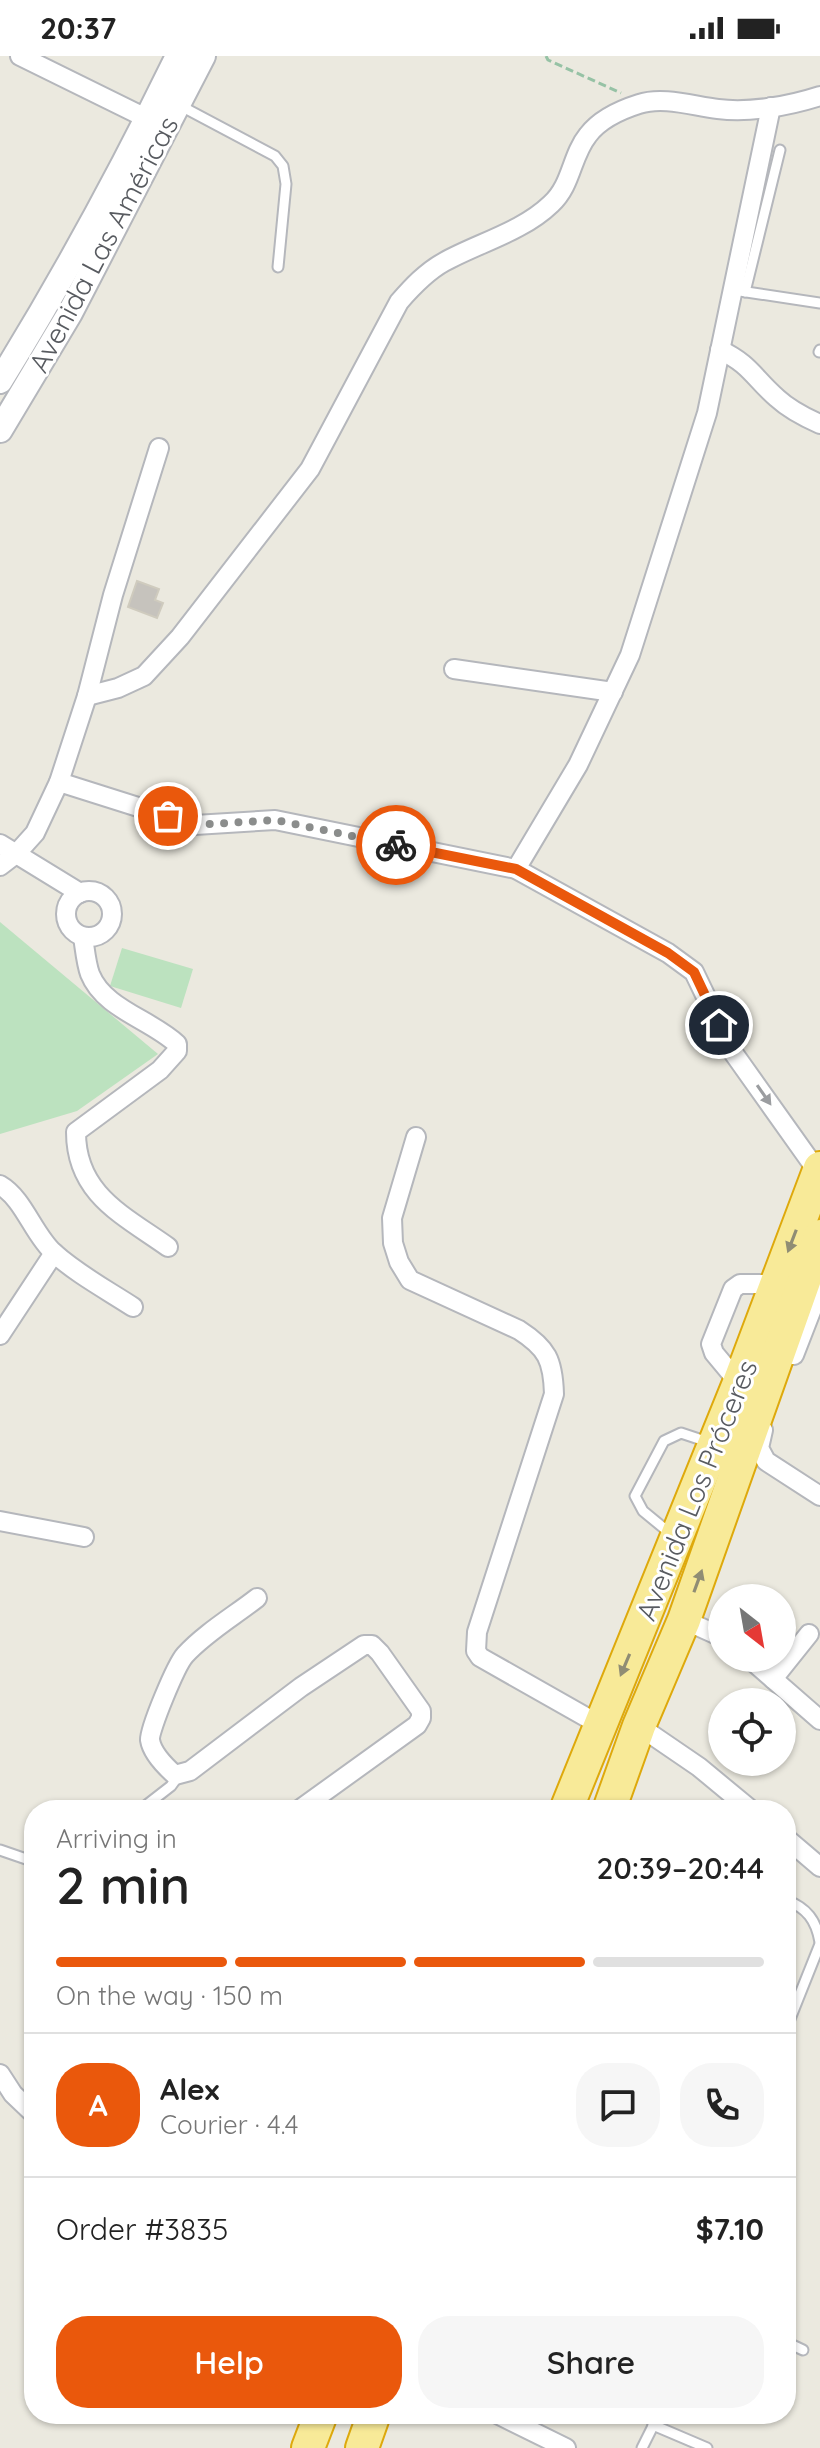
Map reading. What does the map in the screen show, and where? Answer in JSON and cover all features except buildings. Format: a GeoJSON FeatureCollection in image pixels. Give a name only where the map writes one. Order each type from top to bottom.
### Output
{"type":"FeatureCollection","features":[{"type":"Feature","properties":{"kind":"highway","name":"Avenida Los Próceres"},"geometry":{"type":"LineString","coordinates":[[570,1800],[739,1383],[819,1170]]}},
{"type":"Feature","properties":{"kind":"highway","name":"Avenida Los Próceres"},"geometry":{"type":"LineString","coordinates":[[613,1800],[763,1411],[820,1236]]}},
{"type":"Feature","properties":{"kind":"highway"},"geometry":{"type":"LineString","coordinates":[[308,2448],[317,2424]]}},
{"type":"Feature","properties":{"kind":"highway"},"geometry":{"type":"LineString","coordinates":[[362,2448],[370,2424]]}},
{"type":"Feature","properties":{"kind":"street"},"geometry":{"type":"LineString","coordinates":[[20,56],[148,119]]}},
{"type":"Feature","properties":{"kind":"street","name":"Avenida Las Américas"},"geometry":{"type":"LineString","coordinates":[[0,381],[47,306],[148,119],[178,56]]}},
{"type":"Feature","properties":{"kind":"street","name":"Avenida Las Américas"},"geometry":{"type":"LineString","coordinates":[[0,430],[70,313],[203,56]]}},
{"type":"Feature","properties":{"kind":"street"},"geometry":{"type":"LineString","coordinates":[[87,696],[118,688],[144,676],[180,637],[310,469],[399,302],[418,280],[442,263],[550,206],[565,189],[587,136],[608,116],[643,102],[686,103],[720,109],[771,107],[820,96]]}},
{"type":"Feature","properties":{"kind":"street"},"geometry":{"type":"LineString","coordinates":[[516,869],[578,765],[630,655],[707,413],[720,350],[739,291],[771,107]]}},
{"type":"Feature","properties":{"kind":"street"},"geometry":{"type":"LineString","coordinates":[[720,350],[746,364],[776,398],[796,413],[820,424]]}},
{"type":"Feature","properties":{"kind":"street"},"geometry":{"type":"LineString","coordinates":[[0,866],[8,849],[35,833],[59,782],[159,448]]}},
{"type":"Feature","properties":{"kind":"street"},"geometry":{"type":"LineString","coordinates":[[454,669],[613,692]]}},
{"type":"Feature","properties":{"kind":"street"},"geometry":{"type":"LineString","coordinates":[[59,782],[195,825],[275,820],[516,869],[668,953],[694,972],[732,1051],[819,1170]]}},
{"type":"Feature","properties":{"kind":"street"},"geometry":{"type":"LineString","coordinates":[[8,849],[80,893]]}},
{"type":"Feature","properties":{"kind":"street"},"geometry":{"type":"LineString","coordinates":[[96,892],[108,901],[112,917],[105,931],[83,937],[70,928],[66,912],[73,898],[80,893],[96,892]]}},
{"type":"Feature","properties":{"kind":"street"},"geometry":{"type":"LineString","coordinates":[[83,937],[89,972],[101,994],[167,1035],[177,1044],[177,1051],[160,1070],[76,1132],[76,1153],[98,1197],[168,1247]]}},
{"type":"Feature","properties":{"kind":"street"},"geometry":{"type":"LineString","coordinates":[[416,1137],[392,1218],[393,1243],[399,1262],[410,1280],[535,1340],[553,1369],[554,1394],[477,1632],[476,1651],[480,1657],[600,1725]]}},
{"type":"Feature","properties":{"kind":"street"},"geometry":{"type":"LineString","coordinates":[[0,1185],[21,1207],[32,1227],[54,1253],[133,1307]]}},
{"type":"Feature","properties":{"kind":"street"},"geometry":{"type":"LineString","coordinates":[[0,1335],[54,1253]]}},
{"type":"Feature","properties":{"kind":"street"},"geometry":{"type":"LineString","coordinates":[[820,1288],[782,1385],[763,1411],[760,1437],[761,1454],[766,1461],[820,1496]]}},
{"type":"Feature","properties":{"kind":"street"},"geometry":{"type":"LineString","coordinates":[[0,1521],[84,1537]]}},
{"type":"Feature","properties":{"kind":"street"},"geometry":{"type":"LineString","coordinates":[[257,1598],[186,1654],[174,1673],[150,1736],[153,1747],[165,1766],[179,1775],[190,1771],[359,1647],[372,1645],[419,1708],[421,1718],[417,1725],[329,1800]]}},
{"type":"Feature","properties":{"kind":"street"},"geometry":{"type":"LineString","coordinates":[[684,1620],[708,1631]]}},
{"type":"Feature","properties":{"kind":"street"},"geometry":{"type":"LineString","coordinates":[[773,1679],[809,1634]]}},
{"type":"Feature","properties":{"kind":"street"},"geometry":{"type":"LineString","coordinates":[[765,1672],[820,1720]]}},
{"type":"Feature","properties":{"kind":"street"},"geometry":{"type":"LineString","coordinates":[[639,1726],[699,1767],[735,1800]]}},
{"type":"Feature","properties":{"kind":"street"},"geometry":{"type":"LineString","coordinates":[[796,1847],[820,1867]]}},
{"type":"Feature","properties":{"kind":"street"},"geometry":{"type":"LineString","coordinates":[[0,2074],[24,2104]]}},
{"type":"Feature","properties":{"kind":"street"},"geometry":{"type":"LineString","coordinates":[[517,2424],[566,2448]]}},
{"type":"Feature","properties":{"kind":"lane"},"geometry":{"type":"LineString","coordinates":[[179,105],[275,156],[283,166],[286,184],[278,267]]}},
{"type":"Feature","properties":{"kind":"lane"},"geometry":{"type":"LineString","coordinates":[[780,150],[739,291],[820,303]]}},
{"type":"Feature","properties":{"kind":"lane"},"geometry":{"type":"LineString","coordinates":[[677,1539],[643,1511],[635,1496],[664,1441],[673,1435],[681,1433],[714,1445]]}},
{"type":"Feature","properties":{"kind":"lane"},"geometry":{"type":"LineString","coordinates":[[153,1800],[179,1775]]}},
{"type":"Feature","properties":{"kind":"lane"},"geometry":{"type":"LineString","coordinates":[[0,1850],[24,1858]]}},
{"type":"Feature","properties":{"kind":"lane"},"geometry":{"type":"LineString","coordinates":[[796,1906],[809,1913],[817,1925],[820,1943],[796,2004]]}},
{"type":"Feature","properties":{"kind":"lane"},"geometry":{"type":"LineString","coordinates":[[796,2347],[803,2350]]}},
{"type":"Feature","properties":{"kind":"lane"},"geometry":{"type":"LineString","coordinates":[[642,2448],[653,2425],[707,2448]]}},
{"type":"Feature","properties":{"kind":"path"},"geometry":{"type":"LineString","coordinates":[[546,56],[548,60],[643,102]]}},
{"type":"Feature","properties":{"kind":"green space"},"geometry":{"type":"Polygon","coordinates":[[[0,922],[158,1054],[77,1111],[0,1134],[0,922]]]}},
{"type":"Feature","properties":{"kind":"green space"},"geometry":{"type":"Polygon","coordinates":[[[122,948],[193,969],[181,1008],[110,986],[122,948]]]}},
{"type":"Feature","properties":{"kind":"way so far"},"geometry":{"type":"LineString","coordinates":[[168,816],[195,825],[275,820],[396,845]]}},
{"type":"Feature","properties":{"kind":"route"},"geometry":{"type":"LineString","coordinates":[[396,845],[516,869],[668,953],[694,972],[719,1025]]}}]}
